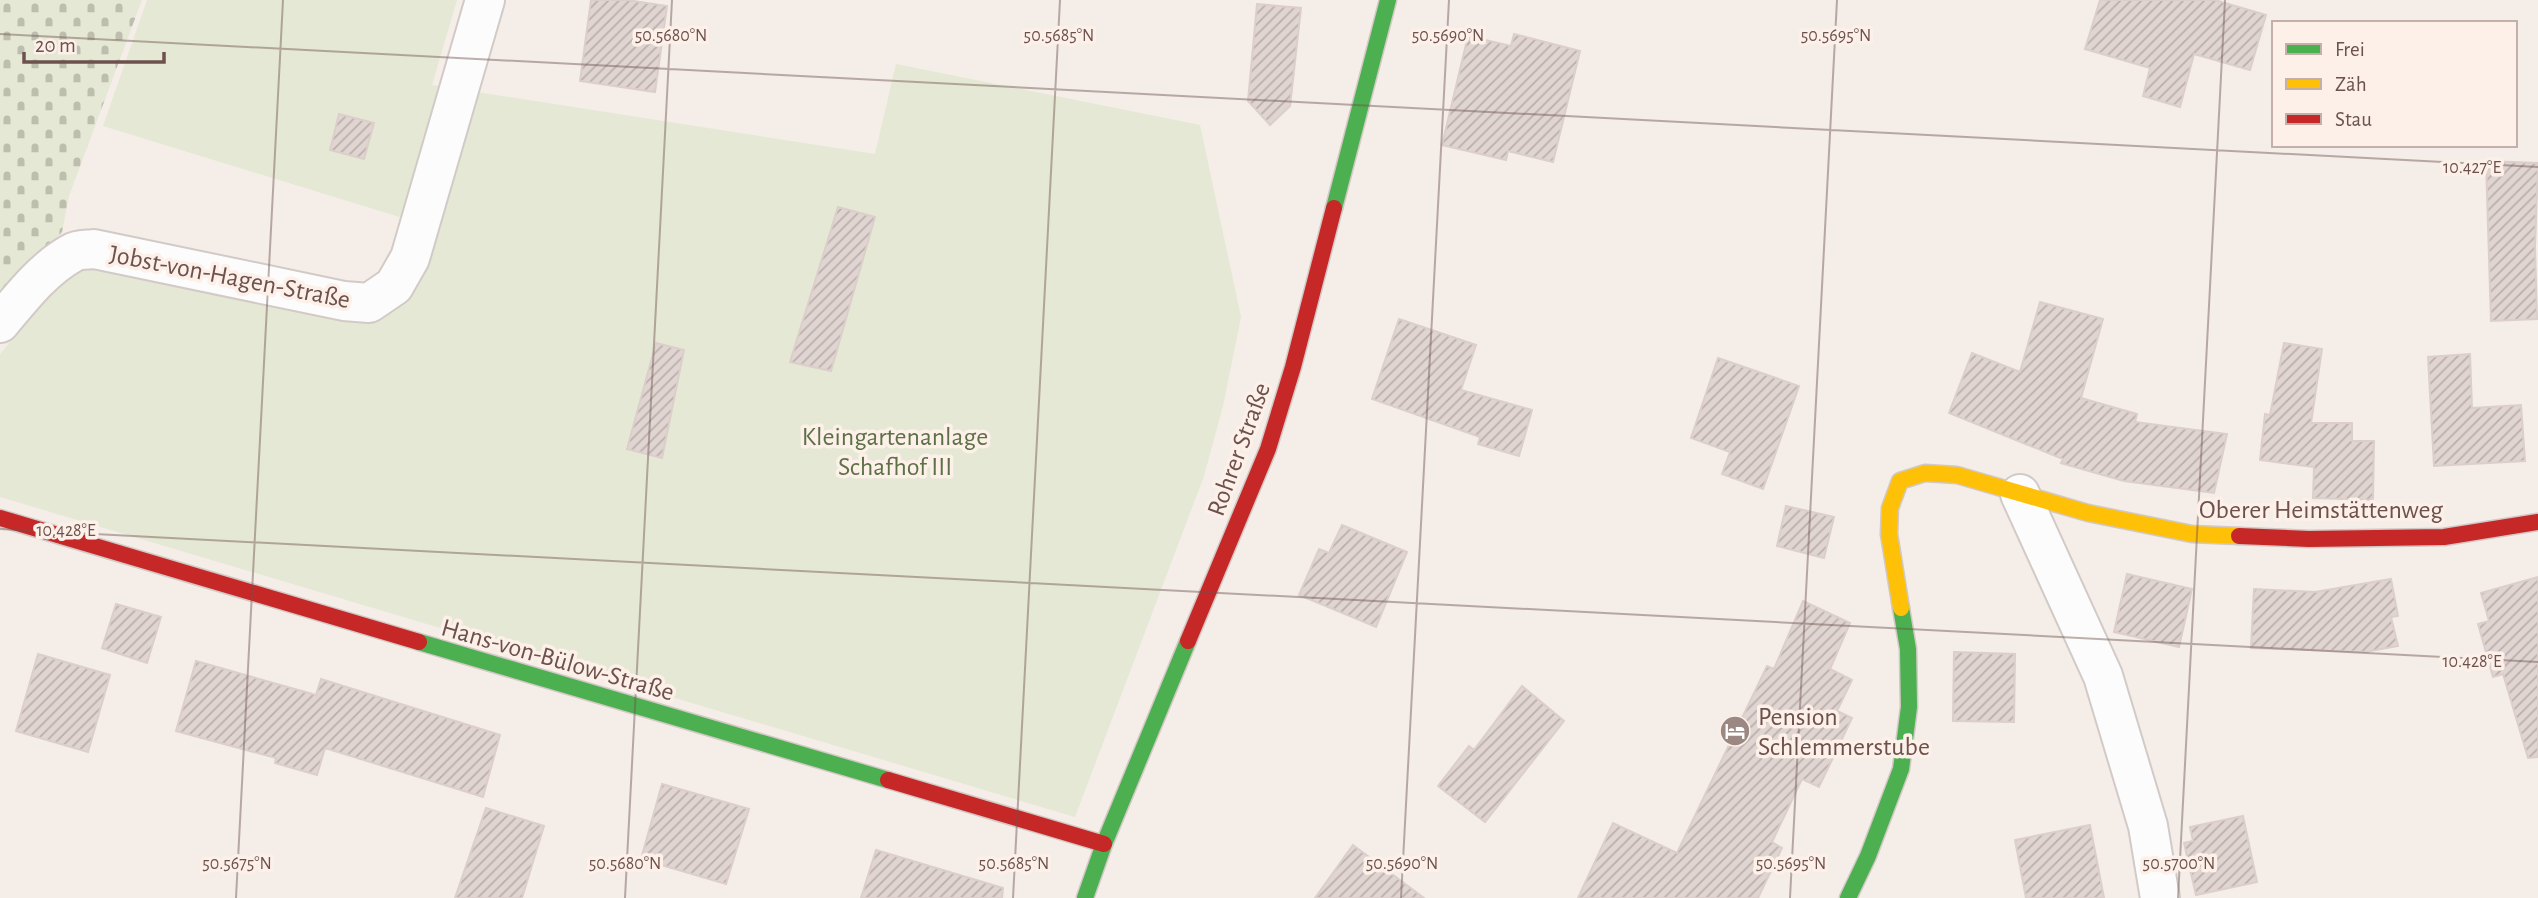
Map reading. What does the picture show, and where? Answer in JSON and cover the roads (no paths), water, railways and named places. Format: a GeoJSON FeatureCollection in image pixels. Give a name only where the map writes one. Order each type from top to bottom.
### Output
{"type":"FeatureCollection","features":[{"type":"Feature","properties":{"kind":"street","name":"Jobst-von-Hagen-Straße"},"geometry":{"type":"LineString","coordinates":[[0,323],[23,295],[52,268],[74,251],[94,249],[344,301],[369,303],[394,286],[410,258],[485,0]]}},
{"type":"Feature","properties":{"kind":"street","name":"Rohrer Straße"},"geometry":{"type":"LineString","coordinates":[[1085,898],[1104,844],[1268,449],[1293,367],[1388,0]]}},
{"type":"Feature","properties":{"kind":"street","name":"Oberer Heimstättenweg"},"geometry":{"type":"LineString","coordinates":[[1848,898],[1868,856],[1901,769],[1909,708],[1908,649],[1889,534],[1890,508],[1900,481],[1925,473],[1957,475],[2088,513],[2192,534],[2309,539],[2444,537],[2538,522]]}},
{"type":"Feature","properties":{"kind":"street"},"geometry":{"type":"LineString","coordinates":[[2020,494],[2103,676],[2148,826],[2160,898]]}},
{"type":"Feature","properties":{"kind":"street","name":"Hans-von-Bülow-Straße"},"geometry":{"type":"LineString","coordinates":[[0,518],[1104,844]]}},
{"type":"Feature","properties":{"kind":"place","name":"Pension Schlemmerstube"},"geometry":{"type":"Point","coordinates":[1735,731]}},
{"type":"Feature","properties":{"kind":"park label","name":"Kleingartenanlage Schafhof III"},"geometry":{"type":"Point","coordinates":[895,450]}}]}
